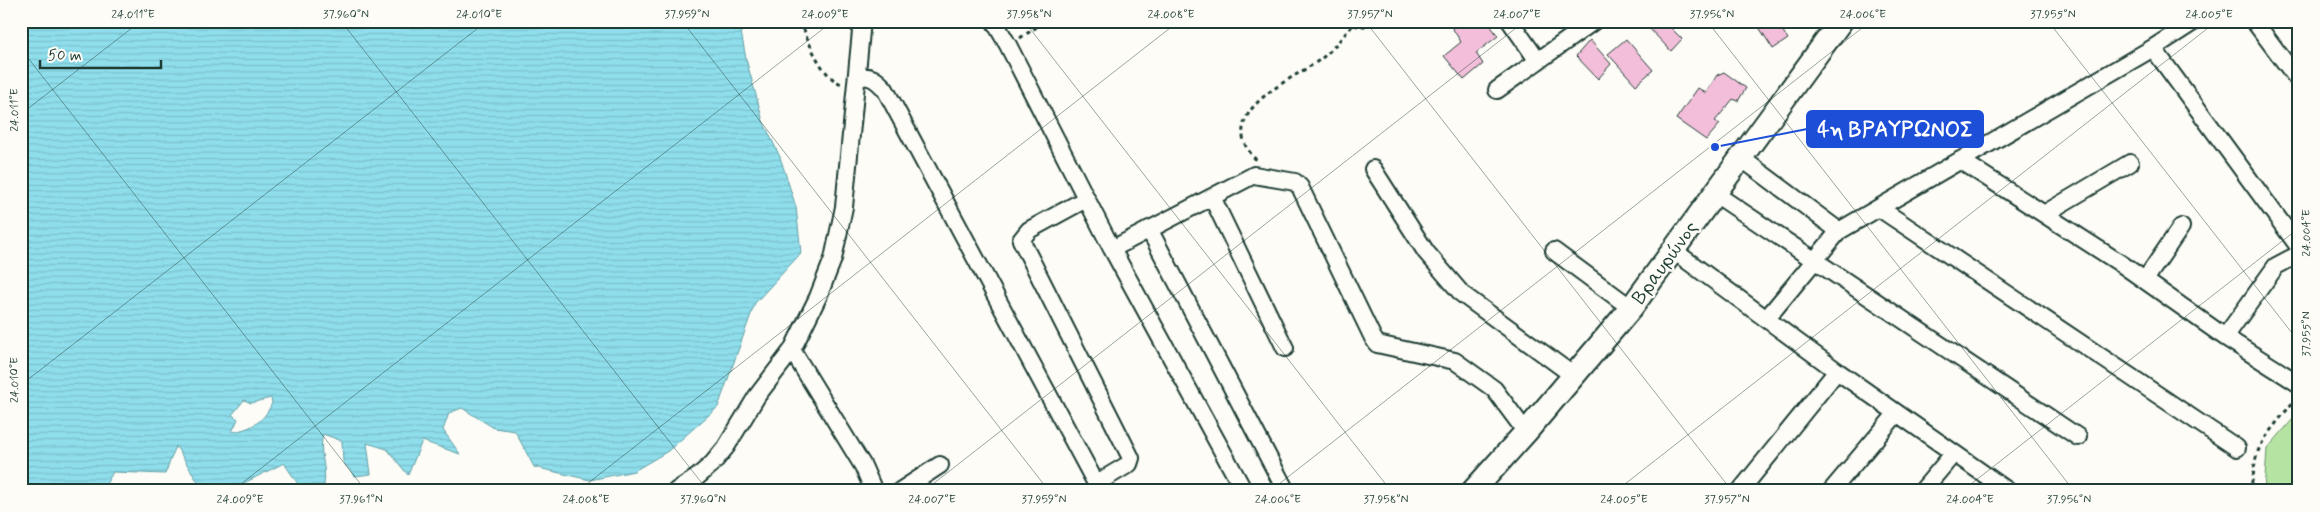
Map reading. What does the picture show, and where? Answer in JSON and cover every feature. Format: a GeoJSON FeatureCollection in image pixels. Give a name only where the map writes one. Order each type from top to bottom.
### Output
{"type":"FeatureCollection","features":[{"type":"Feature","properties":{"kind":"main road","name":"Βραυρώνος"},"geometry":{"type":"LineString","coordinates":[[1479,489],[1631,308],[1841,21]]}},
{"type":"Feature","properties":{"kind":"street"},"geometry":{"type":"LineString","coordinates":[[676,491],[696,478],[712,464],[726,447],[757,396],[792,350],[818,297],[833,259],[844,207],[862,21]]}},
{"type":"Feature","properties":{"kind":"street"},"geometry":{"type":"LineString","coordinates":[[994,21],[1008,44],[1112,248],[1244,491]]}},
{"type":"Feature","properties":{"kind":"street"},"geometry":{"type":"LineString","coordinates":[[1510,21],[1538,60]]}},
{"type":"Feature","properties":{"kind":"street"},"geometry":{"type":"LineString","coordinates":[[1497,90],[1594,21]]}},
{"type":"Feature","properties":{"kind":"street"},"geometry":{"type":"LineString","coordinates":[[1767,318],[1839,231],[2153,48],[2195,21]]}},
{"type":"Feature","properties":{"kind":"street"},"geometry":{"type":"LineString","coordinates":[[2254,21],[2299,81]]}},
{"type":"Feature","properties":{"kind":"street"},"geometry":{"type":"LineString","coordinates":[[2153,48],[2299,247]]}},
{"type":"Feature","properties":{"kind":"street"},"geometry":{"type":"LineString","coordinates":[[857,77],[867,76],[876,79],[884,89],[1098,487],[1129,464],[1131,458],[1024,250],[1021,240],[1029,230],[1086,199]]}},
{"type":"Feature","properties":{"kind":"street"},"geometry":{"type":"LineString","coordinates":[[1741,158],[1839,231]]}},
{"type":"Feature","properties":{"kind":"street"},"geometry":{"type":"LineString","coordinates":[[1960,160],[2145,280],[2225,337],[2299,384]]}},
{"type":"Feature","properties":{"kind":"street"},"geometry":{"type":"LineString","coordinates":[[2044,214],[2130,163]]}},
{"type":"Feature","properties":{"kind":"street"},"geometry":{"type":"LineString","coordinates":[[1373,169],[1426,252],[1462,294],[1574,376]]}},
{"type":"Feature","properties":{"kind":"street"},"geometry":{"type":"LineString","coordinates":[[1112,248],[1254,175],[1295,182],[1300,187],[1372,338],[1378,344],[1455,361],[1494,389],[1526,432]]}},
{"type":"Feature","properties":{"kind":"street"},"geometry":{"type":"LineString","coordinates":[[1714,193],[1814,262],[2078,437]]}},
{"type":"Feature","properties":{"kind":"street"},"geometry":{"type":"LineString","coordinates":[[1212,197],[1285,348]]}},
{"type":"Feature","properties":{"kind":"street"},"geometry":{"type":"LineString","coordinates":[[1879,208],[2237,448]]}},
{"type":"Feature","properties":{"kind":"street"},"geometry":{"type":"LineString","coordinates":[[2145,280],[2182,226]]}},
{"type":"Feature","properties":{"kind":"street"},"geometry":{"type":"LineString","coordinates":[[1149,228],[1286,491]]}},
{"type":"Feature","properties":{"kind":"street"},"geometry":{"type":"LineString","coordinates":[[1554,251],[1631,308]]}},
{"type":"Feature","properties":{"kind":"street"},"geometry":{"type":"LineString","coordinates":[[1674,251],[1837,371],[2008,491]]}},
{"type":"Feature","properties":{"kind":"street"},"geometry":{"type":"LineString","coordinates":[[2225,337],[2276,266],[2299,254]]}},
{"type":"Feature","properties":{"kind":"street"},"geometry":{"type":"LineString","coordinates":[[792,350],[858,458],[874,491]]}},
{"type":"Feature","properties":{"kind":"street"},"geometry":{"type":"LineString","coordinates":[[1740,491],[1837,371]]}},
{"type":"Feature","properties":{"kind":"street"},"geometry":{"type":"LineString","coordinates":[[1831,491],[1897,413]]}},
{"type":"Feature","properties":{"kind":"street"},"geometry":{"type":"LineString","coordinates":[[1922,491],[1954,453]]}},
{"type":"Feature","properties":{"kind":"street"},"geometry":{"type":"LineString","coordinates":[[900,491],[940,465]]}},
{"type":"Feature","properties":{"kind":"path"},"geometry":{"type":"LineString","coordinates":[[801,21],[813,52],[826,73],[835,82],[848,85],[857,77]]}},
{"type":"Feature","properties":{"kind":"path"},"geometry":{"type":"LineString","coordinates":[[1008,44],[1046,21]]}},
{"type":"Feature","properties":{"kind":"path"},"geometry":{"type":"LineString","coordinates":[[1347,21],[1353,25],[1369,26],[1376,21]]}},
{"type":"Feature","properties":{"kind":"path"},"geometry":{"type":"LineString","coordinates":[[1265,176],[1244,141],[1243,126],[1248,112],[1272,91],[1322,58],[1353,25]]}},
{"type":"Feature","properties":{"kind":"path"},"geometry":{"type":"LineString","coordinates":[[2249,491],[2253,481],[2258,451],[2266,436],[2299,393]]}},
{"type":"Feature","properties":{"kind":"green space"},"geometry":{"type":"Polygon","coordinates":[[[2299,412],[2299,491],[2264,491],[2267,449],[2299,412]]]}},
{"type":"Feature","properties":{"kind":"water"},"geometry":{"type":"Polygon","coordinates":[[[21,21],[739,21],[746,59],[763,121],[780,157],[796,207],[801,253],[755,303],[718,407],[668,451],[634,471],[590,480],[534,467],[515,431],[494,428],[462,408],[449,413],[443,430],[460,454],[422,441],[408,475],[387,449],[367,443],[371,474],[355,476],[343,462],[342,441],[323,434],[321,447],[325,478],[324,485],[314,490],[298,484],[284,463],[228,491],[202,489],[176,446],[165,474],[113,472],[105,486],[109,491],[21,491],[21,21]],[[271,398],[251,403],[244,400],[232,415],[238,419],[232,432],[256,424],[269,410],[272,403],[271,398]]]}},
{"type":"Feature","properties":{"kind":"building"},"geometry":{"type":"Polygon","coordinates":[[[1457,21],[1487,21],[1498,36],[1476,53],[1483,64],[1464,80],[1444,56],[1461,42],[1451,26],[1457,21]]]}},
{"type":"Feature","properties":{"kind":"building"},"geometry":{"type":"Polygon","coordinates":[[[1642,21],[1664,21],[1682,39],[1671,51],[1642,21]]]}},
{"type":"Feature","properties":{"kind":"building"},"geometry":{"type":"Polygon","coordinates":[[[1755,21],[1776,21],[1788,39],[1773,49],[1755,21]]]}},
{"type":"Feature","properties":{"kind":"building"},"geometry":{"type":"Polygon","coordinates":[[[1626,39],[1653,70],[1636,85],[1608,54],[1626,39]]]}},
{"type":"Feature","properties":{"kind":"building"},"geometry":{"type":"Polygon","coordinates":[[[1590,40],[1611,64],[1598,79],[1576,56],[1590,40]]]}},
{"type":"Feature","properties":{"kind":"building"},"geometry":{"type":"Polygon","coordinates":[[[1724,72],[1746,88],[1738,101],[1733,99],[1715,121],[1720,124],[1706,140],[1676,119],[1698,88],[1706,93],[1717,75],[1724,72]]]}},
{"type":"Feature","properties":{"kind":"place","name":"4η ΒΡΑΥΡΩΝΟΣ"},"geometry":{"type":"Point","coordinates":[1715,147]}}]}
